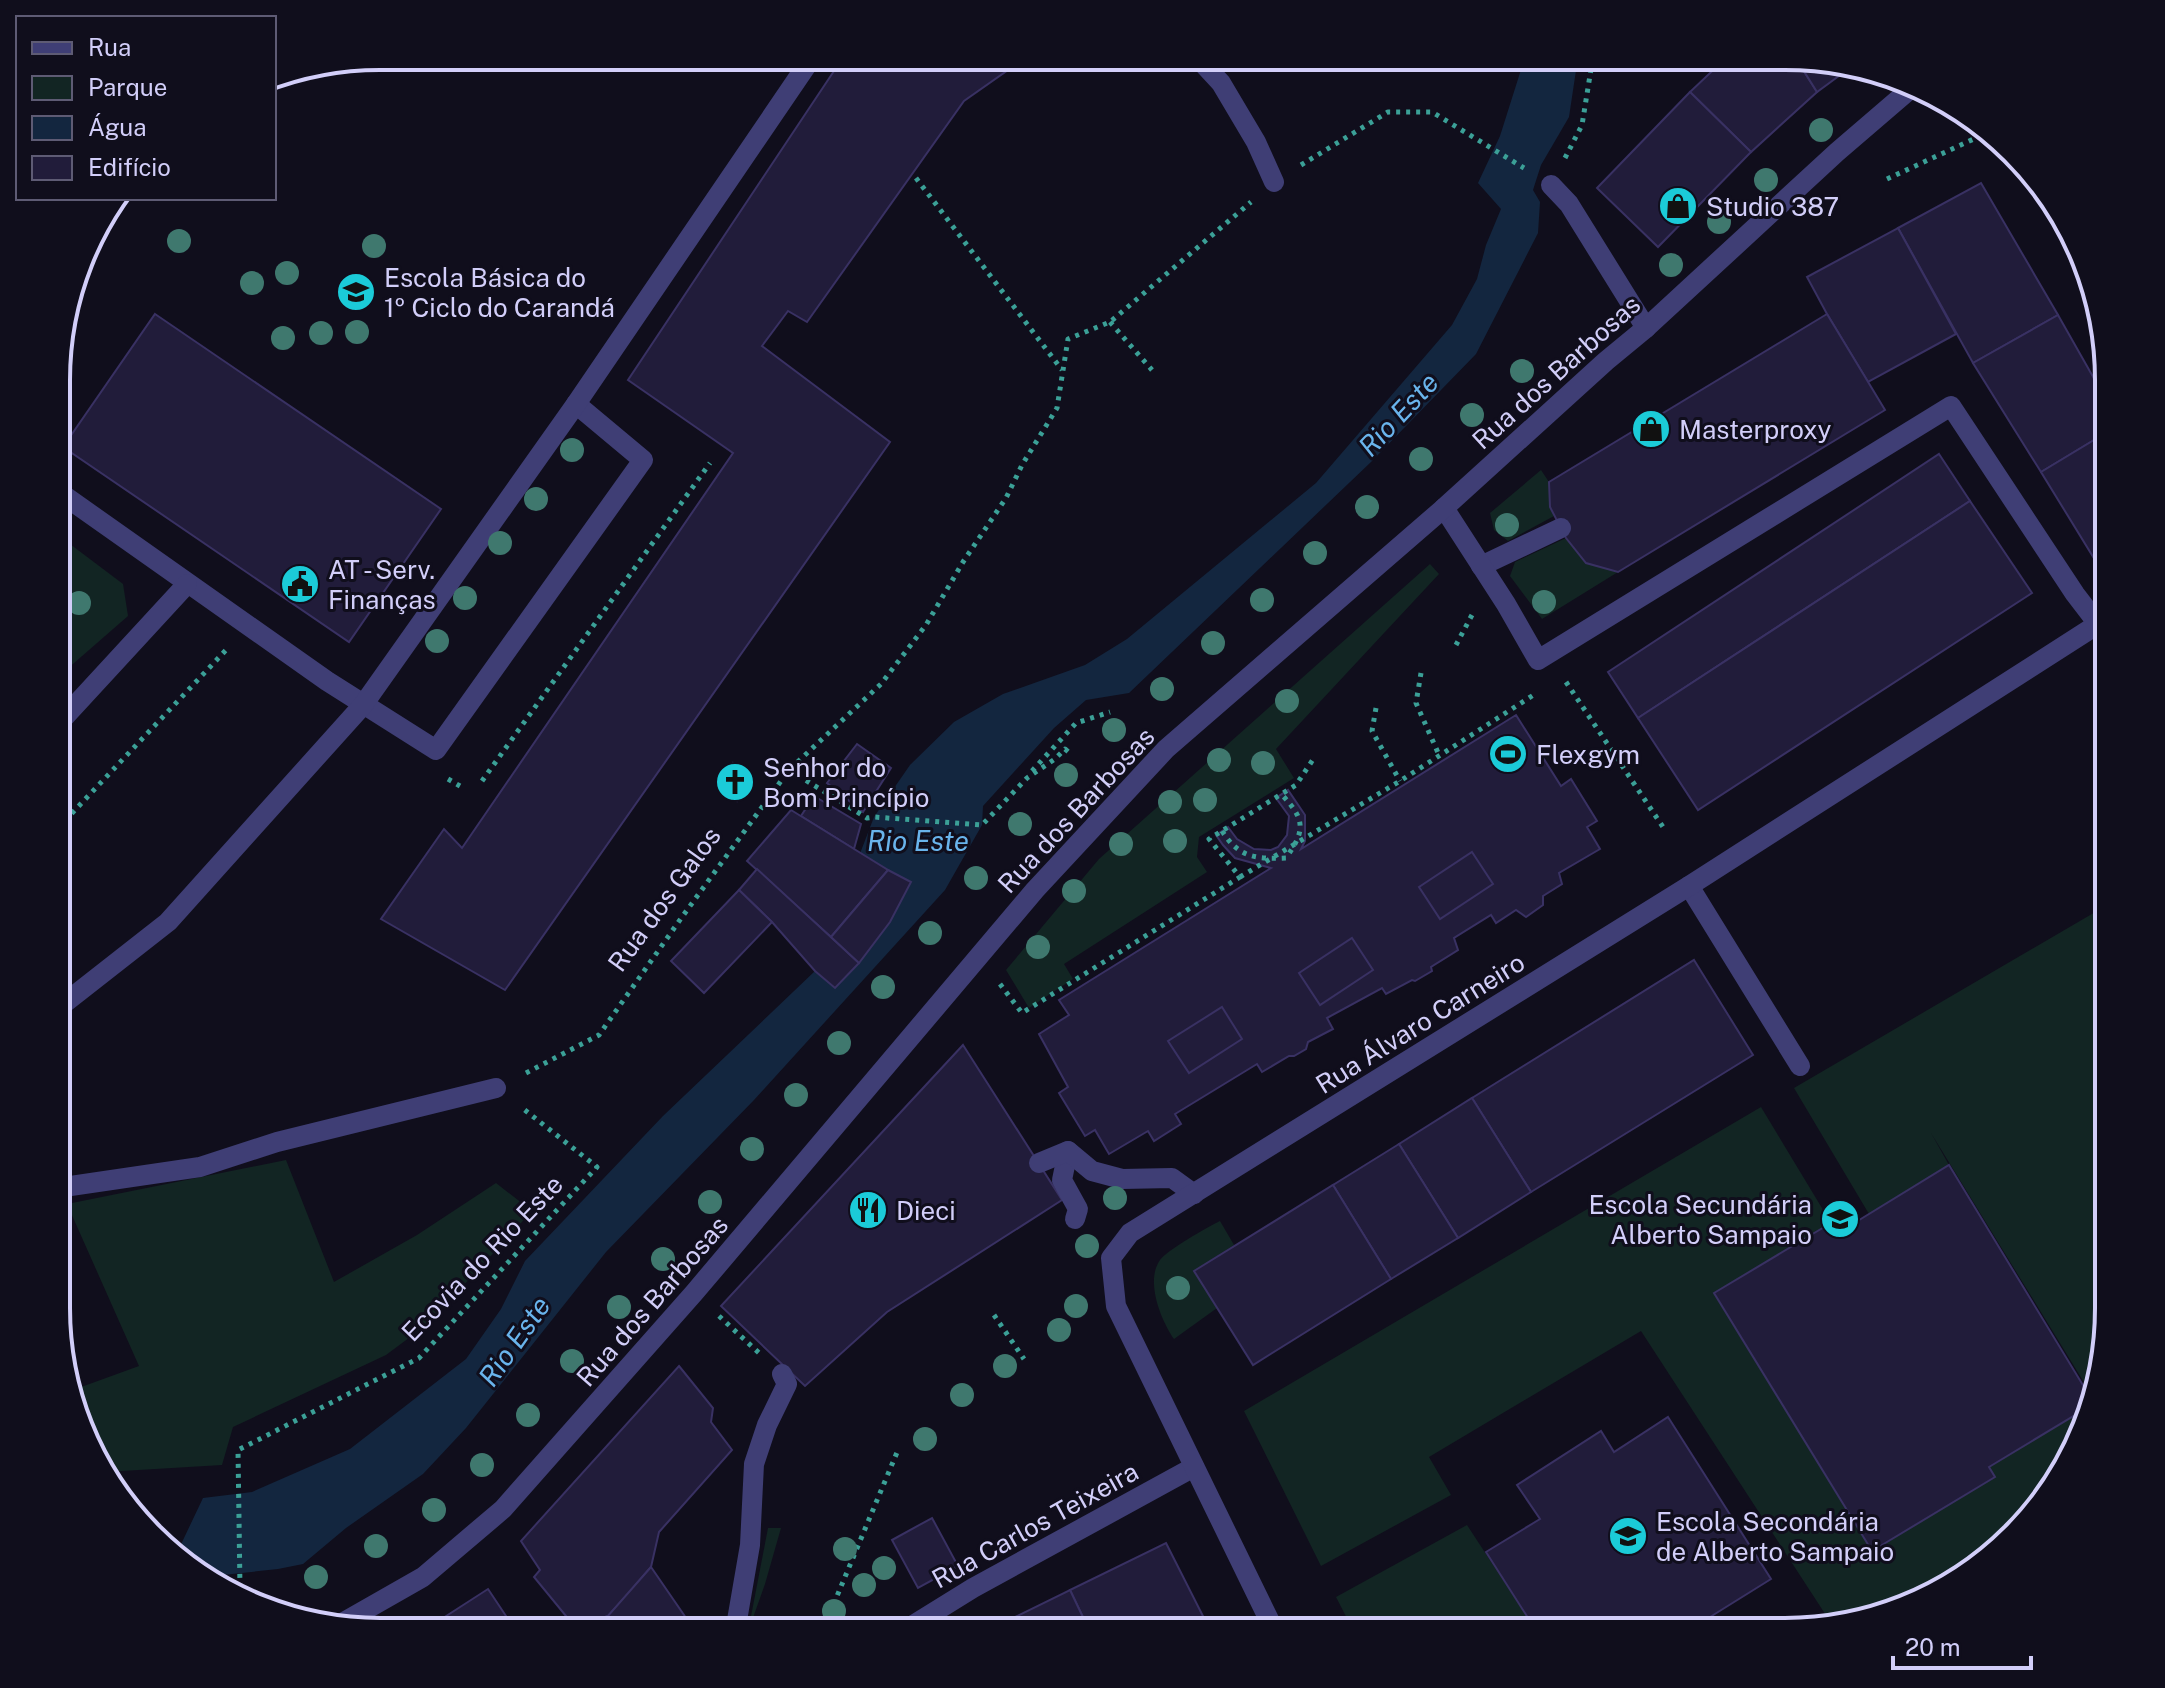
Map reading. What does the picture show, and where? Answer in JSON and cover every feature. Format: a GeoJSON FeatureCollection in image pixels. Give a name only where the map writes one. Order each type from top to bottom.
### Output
{"type":"FeatureCollection","features":[{"type":"Feature","properties":{"kind":"street"},"geometry":{"type":"LineString","coordinates":[[70,999],[168,922],[363,705],[576,404],[803,70]]}},
{"type":"Feature","properties":{"kind":"street"},"geometry":{"type":"LineString","coordinates":[[1209,70],[1221,83],[1256,142],[1274,182]]}},
{"type":"Feature","properties":{"kind":"street","name":"Rua dos Barbosas"},"geometry":{"type":"LineString","coordinates":[[354,1616],[423,1577],[503,1509],[694,1293],[1035,890],[1166,749],[1444,508],[1904,94]]}},
{"type":"Feature","properties":{"kind":"street"},"geometry":{"type":"LineString","coordinates":[[1551,185],[1569,204],[1646,328]]}},
{"type":"Feature","properties":{"kind":"street"},"geometry":{"type":"LineString","coordinates":[[70,500],[363,705],[436,750],[643,460],[576,404]]}},
{"type":"Feature","properties":{"kind":"street"},"geometry":{"type":"LineString","coordinates":[[1444,508],[1538,660],[1951,406],[2075,594],[2095,612]]}},
{"type":"Feature","properties":{"kind":"street"},"geometry":{"type":"LineString","coordinates":[[1481,566],[1561,528]]}},
{"type":"Feature","properties":{"kind":"street"},"geometry":{"type":"LineString","coordinates":[[70,711],[187,584]]}},
{"type":"Feature","properties":{"kind":"street","name":"Rua Álvaro Carneiro"},"geometry":{"type":"LineString","coordinates":[[1268,1618],[1116,1306],[1111,1258],[1130,1233],[1689,886],[2095,626]]}},
{"type":"Feature","properties":{"kind":"street"},"geometry":{"type":"LineString","coordinates":[[1689,886],[1800,1066]]}},
{"type":"Feature","properties":{"kind":"street"},"geometry":{"type":"LineString","coordinates":[[70,1186],[200,1167],[277,1142],[496,1088]]}},
{"type":"Feature","properties":{"kind":"street"},"geometry":{"type":"LineString","coordinates":[[1068,1151],[1092,1171],[1122,1179],[1172,1178],[1194,1194]]}},
{"type":"Feature","properties":{"kind":"street"},"geometry":{"type":"LineString","coordinates":[[1039,1163],[1068,1151]]}},
{"type":"Feature","properties":{"kind":"street"},"geometry":{"type":"LineString","coordinates":[[1068,1151],[1062,1180],[1078,1209],[1075,1219]]}},
{"type":"Feature","properties":{"kind":"street"},"geometry":{"type":"LineString","coordinates":[[737,1618],[750,1545],[754,1464],[767,1425],[787,1384],[782,1374]]}},
{"type":"Feature","properties":{"kind":"street","name":"Rua Carlos Teixeira"},"geometry":{"type":"LineString","coordinates":[[925,1618],[973,1588],[1194,1467]]}},
{"type":"Feature","properties":{"kind":"path"},"geometry":{"type":"LineString","coordinates":[[1551,185],[1582,125],[1592,70]]}},
{"type":"Feature","properties":{"kind":"path"},"geometry":{"type":"LineString","coordinates":[[1887,179],[1978,137]]}},
{"type":"Feature","properties":{"kind":"path"},"geometry":{"type":"LineString","coordinates":[[1475,139],[1529,171]]}},
{"type":"Feature","properties":{"kind":"path"},"geometry":{"type":"LineString","coordinates":[[916,178],[1063,371]]}},
{"type":"Feature","properties":{"kind":"path","name":"Rua dos Galos"},"geometry":{"type":"LineString","coordinates":[[496,1088],[599,1035],[789,770],[881,684],[926,625],[1006,498],[1057,408],[1068,339],[1110,322],[1152,370]]}},
{"type":"Feature","properties":{"kind":"path"},"geometry":{"type":"LineString","coordinates":[[482,781],[710,463]]}},
{"type":"Feature","properties":{"kind":"path"},"geometry":{"type":"LineString","coordinates":[[1456,645],[1475,609]]}},
{"type":"Feature","properties":{"kind":"path"},"geometry":{"type":"LineString","coordinates":[[70,815],[232,644]]}},
{"type":"Feature","properties":{"kind":"path"},"geometry":{"type":"LineString","coordinates":[[1421,673],[1416,703],[1439,755]]}},
{"type":"Feature","properties":{"kind":"path"},"geometry":{"type":"LineString","coordinates":[[1563,678],[1663,827]]}},
{"type":"Feature","properties":{"kind":"path"},"geometry":{"type":"LineString","coordinates":[[998,981],[1022,1013],[1542,690]]}},
{"type":"Feature","properties":{"kind":"path"},"geometry":{"type":"LineString","coordinates":[[1376,708],[1372,731],[1400,781]]}},
{"type":"Feature","properties":{"kind":"path"},"geometry":{"type":"LineString","coordinates":[[789,770],[867,818],[982,825],[1076,723],[1110,712]]}},
{"type":"Feature","properties":{"kind":"path"},"geometry":{"type":"LineString","coordinates":[[1027,778],[1065,749],[1071,754]]}},
{"type":"Feature","properties":{"kind":"path"},"geometry":{"type":"LineString","coordinates":[[1240,877],[1209,839],[1296,785],[1314,758]]}},
{"type":"Feature","properties":{"kind":"path"},"geometry":{"type":"LineString","coordinates":[[1222,831],[1231,844],[1259,859],[1286,858],[1301,832],[1299,815],[1282,795]]}},
{"type":"Feature","properties":{"kind":"path","name":"Ecovia do Rio Este"},"geometry":{"type":"LineString","coordinates":[[240,1584],[238,1450],[419,1358],[597,1167],[496,1088]]}},
{"type":"Feature","properties":{"kind":"path"},"geometry":{"type":"LineString","coordinates":[[718,1315],[782,1374]]}},
{"type":"Feature","properties":{"kind":"path"},"geometry":{"type":"LineString","coordinates":[[994,1315],[1024,1359]]}},
{"type":"Feature","properties":{"kind":"path"},"geometry":{"type":"LineString","coordinates":[[828,1618],[898,1450]]}},
{"type":"Feature","properties":{"kind":"green space"},"geometry":{"type":"Polygon","coordinates":[[[130,200],[106,235],[122,208],[130,200]]]}},
{"type":"Feature","properties":{"kind":"green space"},"geometry":{"type":"Polygon","coordinates":[[[1541,470],[1549,482],[1550,507],[1554,516],[1508,541],[1494,530],[1490,513],[1541,470]]]}},
{"type":"Feature","properties":{"kind":"green space"},"geometry":{"type":"Polygon","coordinates":[[[1566,538],[1586,563],[1618,572],[1542,619],[1510,576],[1515,562],[1566,538]]]}},
{"type":"Feature","properties":{"kind":"green space"},"geometry":{"type":"Polygon","coordinates":[[[70,544],[123,584],[128,616],[70,667],[70,544]]]}},
{"type":"Feature","properties":{"kind":"green space"},"geometry":{"type":"Polygon","coordinates":[[[1430,564],[1439,574],[1276,749],[1294,778],[1199,837],[1197,857],[1207,872],[1064,964],[1073,979],[1029,1008],[1006,970],[1099,859],[1430,564]]]}},
{"type":"Feature","properties":{"kind":"green space"},"geometry":{"type":"Polygon","coordinates":[[[2095,912],[2095,1308],[2085,1384],[1931,1133],[1949,1165],[1869,1214],[1794,1088],[2095,912]]]}},
{"type":"Feature","properties":{"kind":"green space"},"geometry":{"type":"Polygon","coordinates":[[[1761,1107],[1831,1223],[1714,1294],[1872,1551],[1995,1477],[1989,1467],[2076,1414],[2054,1463],[2031,1497],[1974,1554],[1940,1577],[1885,1602],[1826,1615],[1641,1331],[1429,1457],[1451,1495],[1321,1566],[1244,1411],[1761,1107]]]}},
{"type":"Feature","properties":{"kind":"green space"},"geometry":{"type":"Polygon","coordinates":[[[286,1160],[334,1282],[417,1235],[496,1183],[532,1211],[429,1323],[386,1355],[233,1427],[222,1465],[116,1471],[94,1427],[81,1387],[139,1366],[70,1211],[70,1203],[286,1160]]]}},
{"type":"Feature","properties":{"kind":"green space"},"geometry":{"type":"Polygon","coordinates":[[[1220,1221],[1234,1245],[1194,1271],[1217,1308],[1174,1339],[1156,1300],[1156,1269],[1170,1251],[1220,1221]]]}},
{"type":"Feature","properties":{"kind":"green space"},"geometry":{"type":"Polygon","coordinates":[[[1467,1525],[1528,1618],[1347,1618],[1336,1597],[1467,1525]]]}},
{"type":"Feature","properties":{"kind":"green space"},"geometry":{"type":"Polygon","coordinates":[[[768,1528],[781,1528],[765,1584],[751,1618],[768,1528]]]}},
{"type":"Feature","properties":{"kind":"water","name":"Rio Este"},"geometry":{"type":"Polygon","coordinates":[[[1521,70],[1576,70],[1569,117],[1541,165],[1533,190],[1540,202],[1538,233],[1476,354],[1371,462],[1129,693],[1086,700],[1054,728],[983,806],[982,825],[945,890],[754,1100],[606,1252],[466,1428],[423,1474],[346,1528],[303,1564],[222,1575],[180,1545],[203,1498],[252,1492],[350,1449],[466,1359],[501,1309],[525,1261],[663,1116],[815,971],[874,817],[910,765],[954,722],[1003,694],[1085,665],[1127,639],[1316,483],[1452,325],[1477,279],[1486,245],[1501,209],[1478,183],[1500,136],[1521,70]]]}},
{"type":"Feature","properties":{"kind":"building"},"geometry":{"type":"Polygon","coordinates":[[[835,70],[1008,70],[964,101],[807,322],[788,311],[762,346],[890,442],[505,990],[381,919],[444,829],[462,848],[733,453],[628,380],[835,70]]]}},
{"type":"Feature","properties":{"kind":"building"},"geometry":{"type":"Polygon","coordinates":[[[1713,70],[1785,70],[1804,71],[1817,92],[1751,152],[1690,92],[1713,70]]]}},
{"type":"Feature","properties":{"kind":"building"},"geometry":{"type":"Polygon","coordinates":[[[1804,71],[1840,75],[1817,92],[1804,71]]]}},
{"type":"Feature","properties":{"kind":"building"},"geometry":{"type":"Polygon","coordinates":[[[1690,92],[1751,152],[1658,247],[1597,188],[1690,92]]]}},
{"type":"Feature","properties":{"kind":"building"},"geometry":{"type":"Polygon","coordinates":[[[1981,183],[2058,315],[1973,363],[1898,228],[1981,183]]]}},
{"type":"Feature","properties":{"kind":"building"},"geometry":{"type":"Polygon","coordinates":[[[1898,228],[1956,334],[1868,382],[1807,277],[1898,228]]]}},
{"type":"Feature","properties":{"kind":"building"},"geometry":{"type":"Polygon","coordinates":[[[155,314],[441,509],[349,642],[70,452],[70,437],[155,314]]]}},
{"type":"Feature","properties":{"kind":"building"},"geometry":{"type":"Polygon","coordinates":[[[1827,314],[1885,410],[1618,572],[1586,563],[1566,538],[1550,507],[1549,482],[1827,314]]]}},
{"type":"Feature","properties":{"kind":"building"},"geometry":{"type":"Polygon","coordinates":[[[2058,315],[2095,380],[2095,439],[2041,472],[1973,363],[2058,315]]]}},
{"type":"Feature","properties":{"kind":"building"},"geometry":{"type":"Polygon","coordinates":[[[2095,439],[2095,560],[2041,472],[2095,439]]]}},
{"type":"Feature","properties":{"kind":"building"},"geometry":{"type":"Polygon","coordinates":[[[1939,454],[1970,501],[1638,718],[1608,672],[1939,454]]]}},
{"type":"Feature","properties":{"kind":"building"},"geometry":{"type":"Polygon","coordinates":[[[1970,501],[2032,593],[1698,810],[1638,718],[1970,501]]]}},
{"type":"Feature","properties":{"kind":"building"},"geometry":{"type":"Polygon","coordinates":[[[1516,715],[1561,786],[1571,779],[1597,821],[1587,827],[1600,849],[1559,873],[1562,884],[1543,896],[1543,905],[1526,917],[1516,910],[1496,923],[1491,915],[1454,938],[1458,950],[1431,967],[1432,971],[1386,994],[1382,988],[1327,1018],[1333,1029],[1308,1042],[1306,1049],[1262,1072],[1257,1064],[1175,1114],[1181,1124],[1154,1141],[1148,1131],[1109,1154],[1095,1130],[1085,1136],[1059,1093],[1068,1087],[1039,1034],[1069,1015],[1059,1000],[1271,868],[1235,858],[1216,835],[1228,827],[1237,839],[1254,849],[1271,850],[1278,847],[1287,835],[1289,816],[1276,798],[1288,790],[1305,815],[1305,841],[1301,849],[1516,715]]]}},
{"type":"Feature","properties":{"kind":"building"},"geometry":{"type":"Polygon","coordinates":[[[857,744],[891,768],[863,812],[827,783],[857,744]]]}},
{"type":"Feature","properties":{"kind":"building","name":"Senhor do Bom Princípio"},"geometry":{"type":"Polygon","coordinates":[[[733,763],[753,780],[737,801],[718,784],[733,763]]]}},
{"type":"Feature","properties":{"kind":"building"},"geometry":{"type":"Polygon","coordinates":[[[814,796],[861,824],[854,849],[801,816],[814,796]]]}},
{"type":"Feature","properties":{"kind":"building"},"geometry":{"type":"Polygon","coordinates":[[[791,810],[888,870],[831,937],[747,861],[791,810]]]}},
{"type":"Feature","properties":{"kind":"building"},"geometry":{"type":"Polygon","coordinates":[[[1472,852],[1493,884],[1440,919],[1419,887],[1472,852]]]}},
{"type":"Feature","properties":{"kind":"building"},"geometry":{"type":"Polygon","coordinates":[[[757,869],[859,963],[835,988],[739,890],[757,869]]]}},
{"type":"Feature","properties":{"kind":"building"},"geometry":{"type":"Polygon","coordinates":[[[888,870],[911,882],[890,922],[859,963],[831,937],[888,870]]]}},
{"type":"Feature","properties":{"kind":"building"},"geometry":{"type":"Polygon","coordinates":[[[739,890],[772,922],[704,993],[671,961],[739,890]]]}},
{"type":"Feature","properties":{"kind":"building"},"geometry":{"type":"Polygon","coordinates":[[[1352,938],[1373,970],[1320,1005],[1299,973],[1352,938]]]}},
{"type":"Feature","properties":{"kind":"building"},"geometry":{"type":"Polygon","coordinates":[[[1694,960],[1753,1055],[1531,1192],[1472,1098],[1694,960]]]}},
{"type":"Feature","properties":{"kind":"building"},"geometry":{"type":"Polygon","coordinates":[[[1222,1007],[1242,1039],[1189,1073],[1168,1041],[1222,1007]]]}},
{"type":"Feature","properties":{"kind":"building"},"geometry":{"type":"Polygon","coordinates":[[[963,1045],[1062,1200],[887,1312],[805,1386],[721,1306],[963,1045]]]}},
{"type":"Feature","properties":{"kind":"building"},"geometry":{"type":"Polygon","coordinates":[[[1472,1098],[1531,1192],[1458,1238],[1399,1144],[1472,1098]]]}},
{"type":"Feature","properties":{"kind":"building"},"geometry":{"type":"Polygon","coordinates":[[[1399,1144],[1458,1238],[1391,1279],[1333,1185],[1399,1144]]]}},
{"type":"Feature","properties":{"kind":"building"},"geometry":{"type":"Polygon","coordinates":[[[1949,1165],[2084,1387],[2076,1414],[1989,1467],[1995,1477],[1872,1551],[1714,1293],[1831,1223],[1838,1233],[1949,1165]]]}},
{"type":"Feature","properties":{"kind":"building"},"geometry":{"type":"Polygon","coordinates":[[[1333,1185],[1391,1279],[1253,1365],[1194,1271],[1333,1185]]]}},
{"type":"Feature","properties":{"kind":"building"},"geometry":{"type":"Polygon","coordinates":[[[679,1366],[713,1408],[711,1422],[732,1450],[659,1532],[651,1567],[629,1593],[608,1616],[568,1618],[534,1577],[540,1570],[521,1541],[679,1366]]]}},
{"type":"Feature","properties":{"kind":"building","name":"Escola Secondária de Alberto Sampaio"},"geometry":{"type":"Polygon","coordinates":[[[1668,1417],[1771,1579],[1708,1618],[1528,1618],[1486,1552],[1540,1519],[1517,1485],[1601,1431],[1614,1452],[1668,1417]]]}},
{"type":"Feature","properties":{"kind":"building"},"geometry":{"type":"Polygon","coordinates":[[[932,1518],[958,1566],[918,1588],[892,1540],[932,1518]]]}},
{"type":"Feature","properties":{"kind":"building"},"geometry":{"type":"Polygon","coordinates":[[[1166,1543],[1204,1618],[1083,1618],[1070,1590],[1166,1543]]]}},
{"type":"Feature","properties":{"kind":"building"},"geometry":{"type":"Polygon","coordinates":[[[651,1567],[686,1618],[602,1618],[608,1616],[651,1567]]]}},
{"type":"Feature","properties":{"kind":"building"},"geometry":{"type":"Polygon","coordinates":[[[488,1589],[507,1618],[443,1618],[488,1589]]]}},
{"type":"Feature","properties":{"kind":"building"},"geometry":{"type":"Polygon","coordinates":[[[1070,1590],[1083,1618],[1013,1618],[1070,1590]]]}},
{"type":"Feature","properties":{"kind":"place","name":"Studio 387"},"geometry":{"type":"Point","coordinates":[1678,206]}},
{"type":"Feature","properties":{"kind":"place","name":"Escola Básica do 1º Ciclo do Carandá"},"geometry":{"type":"Point","coordinates":[356,292]}},
{"type":"Feature","properties":{"kind":"place","name":"Masterproxy"},"geometry":{"type":"Point","coordinates":[1651,429]}},
{"type":"Feature","properties":{"kind":"place","name":"AT - Serv. Finanças"},"geometry":{"type":"Point","coordinates":[300,584]}},
{"type":"Feature","properties":{"kind":"place","name":"Flexgym"},"geometry":{"type":"Point","coordinates":[1508,754]}},
{"type":"Feature","properties":{"kind":"place","name":"Senhor do Bom Princípio"},"geometry":{"type":"Point","coordinates":[735,782]}},
{"type":"Feature","properties":{"kind":"place","name":"Dieci"},"geometry":{"type":"Point","coordinates":[868,1210]}},
{"type":"Feature","properties":{"kind":"place","name":"Escola Secundária Alberto Sampaio"},"geometry":{"type":"Point","coordinates":[1840,1219]}},
{"type":"Feature","properties":{"kind":"place","name":"Escola Secondária de Alberto Sampaio"},"geometry":{"type":"Point","coordinates":[1628,1536]}}]}
